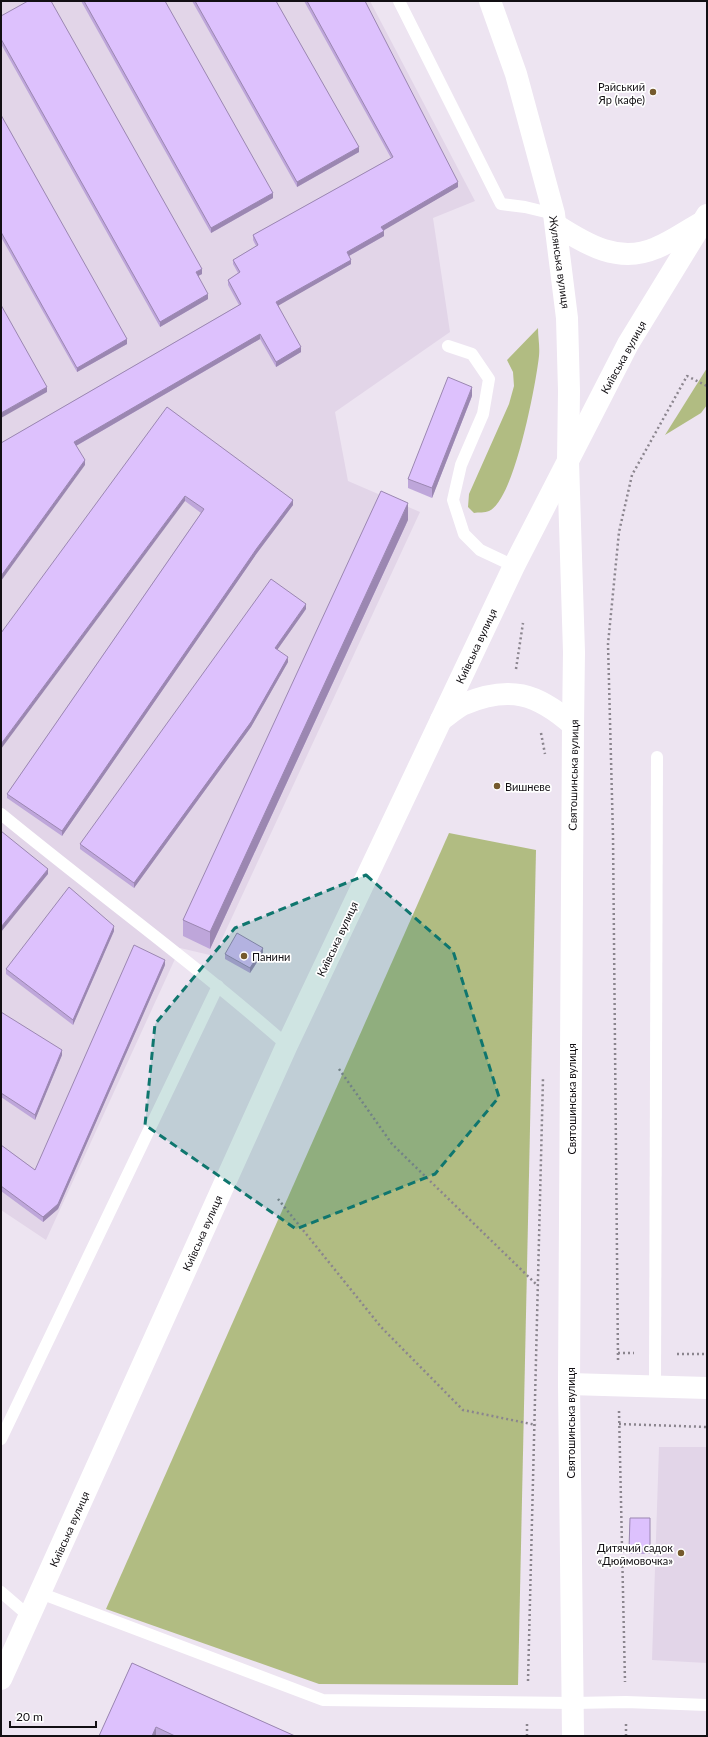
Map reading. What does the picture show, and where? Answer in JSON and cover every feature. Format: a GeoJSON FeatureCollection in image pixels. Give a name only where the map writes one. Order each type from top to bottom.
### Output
{"type":"FeatureCollection","features":[{"type":"Feature","properties":{"kind":"main road","name":"Жулянська вулиця"},"geometry":{"type":"LineString","coordinates":[[490,1],[516,74],[555,220],[567,318],[569,391],[568,461]]}},
{"type":"Feature","properties":{"kind":"main road"},"geometry":{"type":"LineString","coordinates":[[555,220],[584,243],[603,251],[619,254],[644,253],[658,248],[704,219]]}},
{"type":"Feature","properties":{"kind":"main road","name":"Київська вулиця"},"geometry":{"type":"LineString","coordinates":[[1,1679],[287,1045],[514,566],[628,344],[704,219]]}},
{"type":"Feature","properties":{"kind":"main road","name":"Святошинська вулиця"},"geometry":{"type":"LineString","coordinates":[[568,461],[574,652],[569,1384],[573,1736]]}},
{"type":"Feature","properties":{"kind":"main road"},"geometry":{"type":"LineString","coordinates":[[440,721],[463,705],[494,694],[519,694],[538,700],[557,711],[573,725]]}},
{"type":"Feature","properties":{"kind":"main road"},"geometry":{"type":"LineString","coordinates":[[569,1384],[707,1388]]}},
{"type":"Feature","properties":{"kind":"lane"},"geometry":{"type":"LineString","coordinates":[[399,1],[501,204],[525,207],[555,220]]}},
{"type":"Feature","properties":{"kind":"lane"},"geometry":{"type":"LineString","coordinates":[[448,346],[472,354],[489,379],[483,414],[460,465],[453,500],[464,534],[480,550],[514,566]]}},
{"type":"Feature","properties":{"kind":"lane"},"geometry":{"type":"LineString","coordinates":[[655,1386],[657,757]]}},
{"type":"Feature","properties":{"kind":"lane"},"geometry":{"type":"LineString","coordinates":[[1,814],[68,869],[218,986],[287,1045]]}},
{"type":"Feature","properties":{"kind":"lane"},"geometry":{"type":"LineString","coordinates":[[1,1439],[218,986]]}},
{"type":"Feature","properties":{"kind":"lane"},"geometry":{"type":"LineString","coordinates":[[1,1592],[30,1617]]}},
{"type":"Feature","properties":{"kind":"lane"},"geometry":{"type":"LineString","coordinates":[[40,1593],[323,1700],[573,1703],[626,1702],[707,1706]]}},
{"type":"Feature","properties":{"kind":"path"},"geometry":{"type":"LineString","coordinates":[[626,1736],[618,1385],[613,836],[608,644],[619,532],[632,475],[687,376],[707,386]]}},
{"type":"Feature","properties":{"kind":"path"},"geometry":{"type":"LineString","coordinates":[[515,676],[523,623]]}},
{"type":"Feature","properties":{"kind":"path"},"geometry":{"type":"LineString","coordinates":[[540,732],[547,761]]}},
{"type":"Feature","properties":{"kind":"path"},"geometry":{"type":"LineString","coordinates":[[339,1069],[392,1144],[538,1285]]}},
{"type":"Feature","properties":{"kind":"path"},"geometry":{"type":"LineString","coordinates":[[527,1736],[543,1070]]}},
{"type":"Feature","properties":{"kind":"path"},"geometry":{"type":"LineString","coordinates":[[278,1199],[381,1327],[463,1410],[536,1425]]}},
{"type":"Feature","properties":{"kind":"path"},"geometry":{"type":"LineString","coordinates":[[619,1424],[707,1427]]}},
{"type":"Feature","properties":{"kind":"highlighted area"},"geometry":{"type":"Polygon","coordinates":[[[366,875],[453,951],[499,1097],[435,1174],[296,1229],[145,1125],[155,1024],[235,928],[366,875]]]}},
{"type":"Feature","properties":{"kind":"shaded area"},"geometry":{"type":"Polygon","coordinates":[[[1,1],[370,1],[475,201],[433,218],[450,332],[335,412],[348,481],[420,512],[214,956],[180,948],[46,1240],[1,1210],[1,1]]]}},
{"type":"Feature","properties":{"kind":"shaded area","name":"Дитячий садок «Дюймовочка»"},"geometry":{"type":"Polygon","coordinates":[[[659,1447],[707,1447],[707,1663],[652,1660],[659,1447]]]}},
{"type":"Feature","properties":{"kind":"green space"},"geometry":{"type":"Polygon","coordinates":[[[538,328],[539,353],[537,370],[528,415],[515,465],[507,486],[498,503],[489,511],[474,513],[468,507],[469,494],[509,404],[514,386],[513,372],[507,360],[538,328]]]}},
{"type":"Feature","properties":{"kind":"green space"},"geometry":{"type":"Polygon","coordinates":[[[707,368],[707,405],[701,413],[665,435],[707,368]]]}},
{"type":"Feature","properties":{"kind":"green space"},"geometry":{"type":"Polygon","coordinates":[[[449,833],[536,850],[518,1685],[319,1684],[106,1609],[449,833]]]}},
{"type":"Feature","properties":{"kind":"building"},"geometry":{"type":"Polygon","coordinates":[[[28,1],[51,1],[202,269],[196,272],[208,294],[160,322],[1,39],[1,16],[28,1]]]}},
{"type":"Feature","properties":{"kind":"building"},"geometry":{"type":"Polygon","coordinates":[[[84,1],[165,1],[273,193],[211,228],[84,1]]]}},
{"type":"Feature","properties":{"kind":"building"},"geometry":{"type":"Polygon","coordinates":[[[195,1],[276,1],[359,147],[297,182],[195,1]]]}},
{"type":"Feature","properties":{"kind":"building"},"geometry":{"type":"Polygon","coordinates":[[[307,1],[365,1],[458,182],[381,227],[384,231],[347,252],[351,260],[276,302],[301,347],[276,362],[260,334],[74,442],[85,460],[1,576],[1,443],[241,304],[228,280],[240,272],[233,260],[258,245],[253,235],[393,157],[307,1]]]}},
{"type":"Feature","properties":{"kind":"building"},"geometry":{"type":"Polygon","coordinates":[[[1,115],[127,339],[77,368],[1,232],[1,115]]]}},
{"type":"Feature","properties":{"kind":"building"},"geometry":{"type":"Polygon","coordinates":[[[1,305],[47,387],[1,413],[1,305]]]}},
{"type":"Feature","properties":{"kind":"building"},"geometry":{"type":"Polygon","coordinates":[[[448,377],[472,387],[432,488],[408,479],[448,377]]]}},
{"type":"Feature","properties":{"kind":"building"},"geometry":{"type":"Polygon","coordinates":[[[167,407],[293,500],[257,548],[62,831],[7,794],[204,509],[185,496],[1,744],[1,633],[167,407]]]}},
{"type":"Feature","properties":{"kind":"building"},"geometry":{"type":"Polygon","coordinates":[[[381,491],[408,503],[210,932],[183,920],[381,491]]]}},
{"type":"Feature","properties":{"kind":"building"},"geometry":{"type":"Polygon","coordinates":[[[271,579],[306,604],[275,648],[288,657],[251,722],[134,883],[80,844],[271,579]]]}},
{"type":"Feature","properties":{"kind":"building"},"geometry":{"type":"Polygon","coordinates":[[[1,831],[48,869],[1,927],[1,831]]]}},
{"type":"Feature","properties":{"kind":"building"},"geometry":{"type":"Polygon","coordinates":[[[69,887],[114,926],[73,1020],[6,969],[69,887]]]}},
{"type":"Feature","properties":{"kind":"building","name":"Панини"},"geometry":{"type":"Polygon","coordinates":[[[237,933],[263,948],[250,968],[225,954],[237,933]]]}},
{"type":"Feature","properties":{"kind":"building"},"geometry":{"type":"Polygon","coordinates":[[[134,945],[165,960],[58,1204],[43,1217],[1,1186],[1,1145],[35,1170],[134,945]]]}},
{"type":"Feature","properties":{"kind":"building"},"geometry":{"type":"Polygon","coordinates":[[[1,1012],[62,1050],[35,1115],[1,1093],[1,1012]]]}},
{"type":"Feature","properties":{"kind":"building"},"geometry":{"type":"Polygon","coordinates":[[[630,1518],[650,1518],[650,1549],[629,1549],[630,1518]]]}},
{"type":"Feature","properties":{"kind":"building"},"geometry":{"type":"Polygon","coordinates":[[[132,1663],[295,1736],[175,1736],[156,1727],[152,1736],[99,1736],[132,1663]]]}},
{"type":"Feature","properties":{"kind":"place","name":"Райський Яр (кафе)"},"geometry":{"type":"Point","coordinates":[653,92]}},
{"type":"Feature","properties":{"kind":"place","name":"Вишневе"},"geometry":{"type":"Point","coordinates":[497,786]}},
{"type":"Feature","properties":{"kind":"place","name":"Панини"},"geometry":{"type":"Point","coordinates":[244,956]}},
{"type":"Feature","properties":{"kind":"place","name":"Дитячий садок «Дюймовочка»"},"geometry":{"type":"Point","coordinates":[681,1553]}}]}
